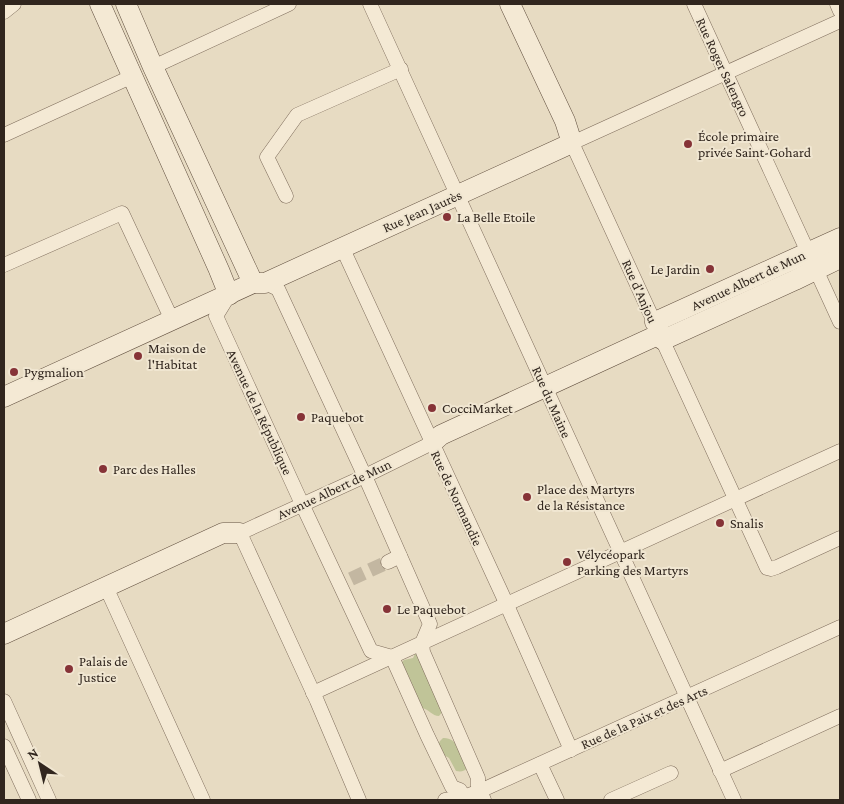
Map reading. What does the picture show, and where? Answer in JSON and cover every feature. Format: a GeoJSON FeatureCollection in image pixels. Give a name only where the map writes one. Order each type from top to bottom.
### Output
{"type":"FeatureCollection","features":[{"type":"Feature","properties":{"kind":"street"},"geometry":{"type":"LineString","coordinates":[[4,12],[14,4]]}},
{"type":"Feature","properties":{"kind":"street"},"geometry":{"type":"LineString","coordinates":[[100,4],[229,295]]}},
{"type":"Feature","properties":{"kind":"street"},"geometry":{"type":"LineString","coordinates":[[126,4],[153,67],[259,283],[278,289],[365,476],[394,559],[430,624],[422,644],[423,652],[478,778],[478,786],[482,795]]}},
{"type":"Feature","properties":{"kind":"street"},"geometry":{"type":"LineString","coordinates":[[153,67],[273,7],[289,4]]}},
{"type":"Feature","properties":{"kind":"street","name":"Rue du Maine"},"geometry":{"type":"LineString","coordinates":[[370,4],[734,800]]}},
{"type":"Feature","properties":{"kind":"street","name":"Rue d'Anjou"},"geometry":{"type":"LineString","coordinates":[[510,4],[565,121],[572,143],[677,374],[740,497],[767,568],[777,567],[840,538]]}},
{"type":"Feature","properties":{"kind":"street","name":"Rue Roger Salengro"},"geometry":{"type":"LineString","coordinates":[[694,4],[840,322]]}},
{"type":"Feature","properties":{"kind":"street"},"geometry":{"type":"LineString","coordinates":[[837,4],[840,11]]}},
{"type":"Feature","properties":{"kind":"street","name":"Rue Jean Jaurès"},"geometry":{"type":"LineString","coordinates":[[4,396],[172,320],[342,247],[840,21]]}},
{"type":"Feature","properties":{"kind":"street"},"geometry":{"type":"LineString","coordinates":[[286,196],[267,157],[297,115],[401,70]]}},
{"type":"Feature","properties":{"kind":"street"},"geometry":{"type":"LineString","coordinates":[[4,135],[133,76]]}},
{"type":"Feature","properties":{"kind":"street"},"geometry":{"type":"LineString","coordinates":[[4,265],[122,212],[172,320]]}},
{"type":"Feature","properties":{"kind":"street","name":"Avenue Albert de Mun"},"geometry":{"type":"LineString","coordinates":[[4,634],[223,533],[240,533],[365,476],[432,443],[441,435],[812,261],[840,238]]}},
{"type":"Feature","properties":{"kind":"street","name":"Rue de Normandie"},"geometry":{"type":"LineString","coordinates":[[342,247],[571,750]]}},
{"type":"Feature","properties":{"kind":"street","name":"Avenue Albert de Mun"},"geometry":{"type":"LineString","coordinates":[[812,261],[840,258]]}},
{"type":"Feature","properties":{"kind":"street","name":"Avenue de la République"},"geometry":{"type":"LineString","coordinates":[[229,295],[216,316],[302,504],[345,581],[371,651],[392,657]]}},
{"type":"Feature","properties":{"kind":"street"},"geometry":{"type":"LineString","coordinates":[[314,693],[840,451]]}},
{"type":"Feature","properties":{"kind":"street"},"geometry":{"type":"LineString","coordinates":[[240,533],[314,693],[359,800]]}},
{"type":"Feature","properties":{"kind":"street"},"geometry":{"type":"LineString","coordinates":[[106,587],[203,800]]}},
{"type":"Feature","properties":{"kind":"street","name":"Rue de la Paix et des Arts"},"geometry":{"type":"LineString","coordinates":[[445,800],[482,795],[540,764],[840,628]]}},
{"type":"Feature","properties":{"kind":"street"},"geometry":{"type":"LineString","coordinates":[[392,657],[452,787],[460,790],[464,798]]}},
{"type":"Feature","properties":{"kind":"street"},"geometry":{"type":"LineString","coordinates":[[4,701],[49,800]]}},
{"type":"Feature","properties":{"kind":"street"},"geometry":{"type":"LineString","coordinates":[[720,771],[840,716],[840,723]]}},
{"type":"Feature","properties":{"kind":"street"},"geometry":{"type":"LineString","coordinates":[[4,746],[29,800]]}},
{"type":"Feature","properties":{"kind":"street"},"geometry":{"type":"LineString","coordinates":[[540,764],[557,800]]}},
{"type":"Feature","properties":{"kind":"street"},"geometry":{"type":"LineString","coordinates":[[611,800],[671,773]]}},
{"type":"Feature","properties":{"kind":"green space"},"geometry":{"type":"Polygon","coordinates":[[[417,653],[443,711],[439,716],[422,708],[408,675],[400,664],[404,660],[413,658],[417,653]]]}},
{"type":"Feature","properties":{"kind":"green space"},"geometry":{"type":"Polygon","coordinates":[[[443,738],[456,744],[468,768],[463,771],[456,771],[449,758],[444,755],[438,745],[443,738]]]}},
{"type":"Feature","properties":{"kind":"tunnel"},"geometry":{"type":"LineString","coordinates":[[351,579],[388,562]]}},
{"type":"Feature","properties":{"kind":"place","name":"École primaire privée Saint-Gohard"},"geometry":{"type":"Point","coordinates":[688,144]}},
{"type":"Feature","properties":{"kind":"place","name":"La Belle Etoile"},"geometry":{"type":"Point","coordinates":[447,217]}},
{"type":"Feature","properties":{"kind":"place","name":"Le Jardin"},"geometry":{"type":"Point","coordinates":[710,269]}},
{"type":"Feature","properties":{"kind":"place","name":"Maison de l'Habitat"},"geometry":{"type":"Point","coordinates":[138,356]}},
{"type":"Feature","properties":{"kind":"place","name":"Pygmalion"},"geometry":{"type":"Point","coordinates":[14,372]}},
{"type":"Feature","properties":{"kind":"place","name":"CocciMarket"},"geometry":{"type":"Point","coordinates":[432,408]}},
{"type":"Feature","properties":{"kind":"place","name":"Paquebot"},"geometry":{"type":"Point","coordinates":[301,417]}},
{"type":"Feature","properties":{"kind":"place","name":"Parc des Halles"},"geometry":{"type":"Point","coordinates":[103,469]}},
{"type":"Feature","properties":{"kind":"place","name":"Place des Martyrs de la Résistance"},"geometry":{"type":"Point","coordinates":[527,497]}},
{"type":"Feature","properties":{"kind":"place","name":"Snalis"},"geometry":{"type":"Point","coordinates":[720,523]}},
{"type":"Feature","properties":{"kind":"place","name":"Vélycéopark Parking des Martyrs"},"geometry":{"type":"Point","coordinates":[567,562]}},
{"type":"Feature","properties":{"kind":"place","name":"Le Paquebot"},"geometry":{"type":"Point","coordinates":[387,609]}},
{"type":"Feature","properties":{"kind":"place","name":"Palais de Justice"},"geometry":{"type":"Point","coordinates":[69,669]}}]}
